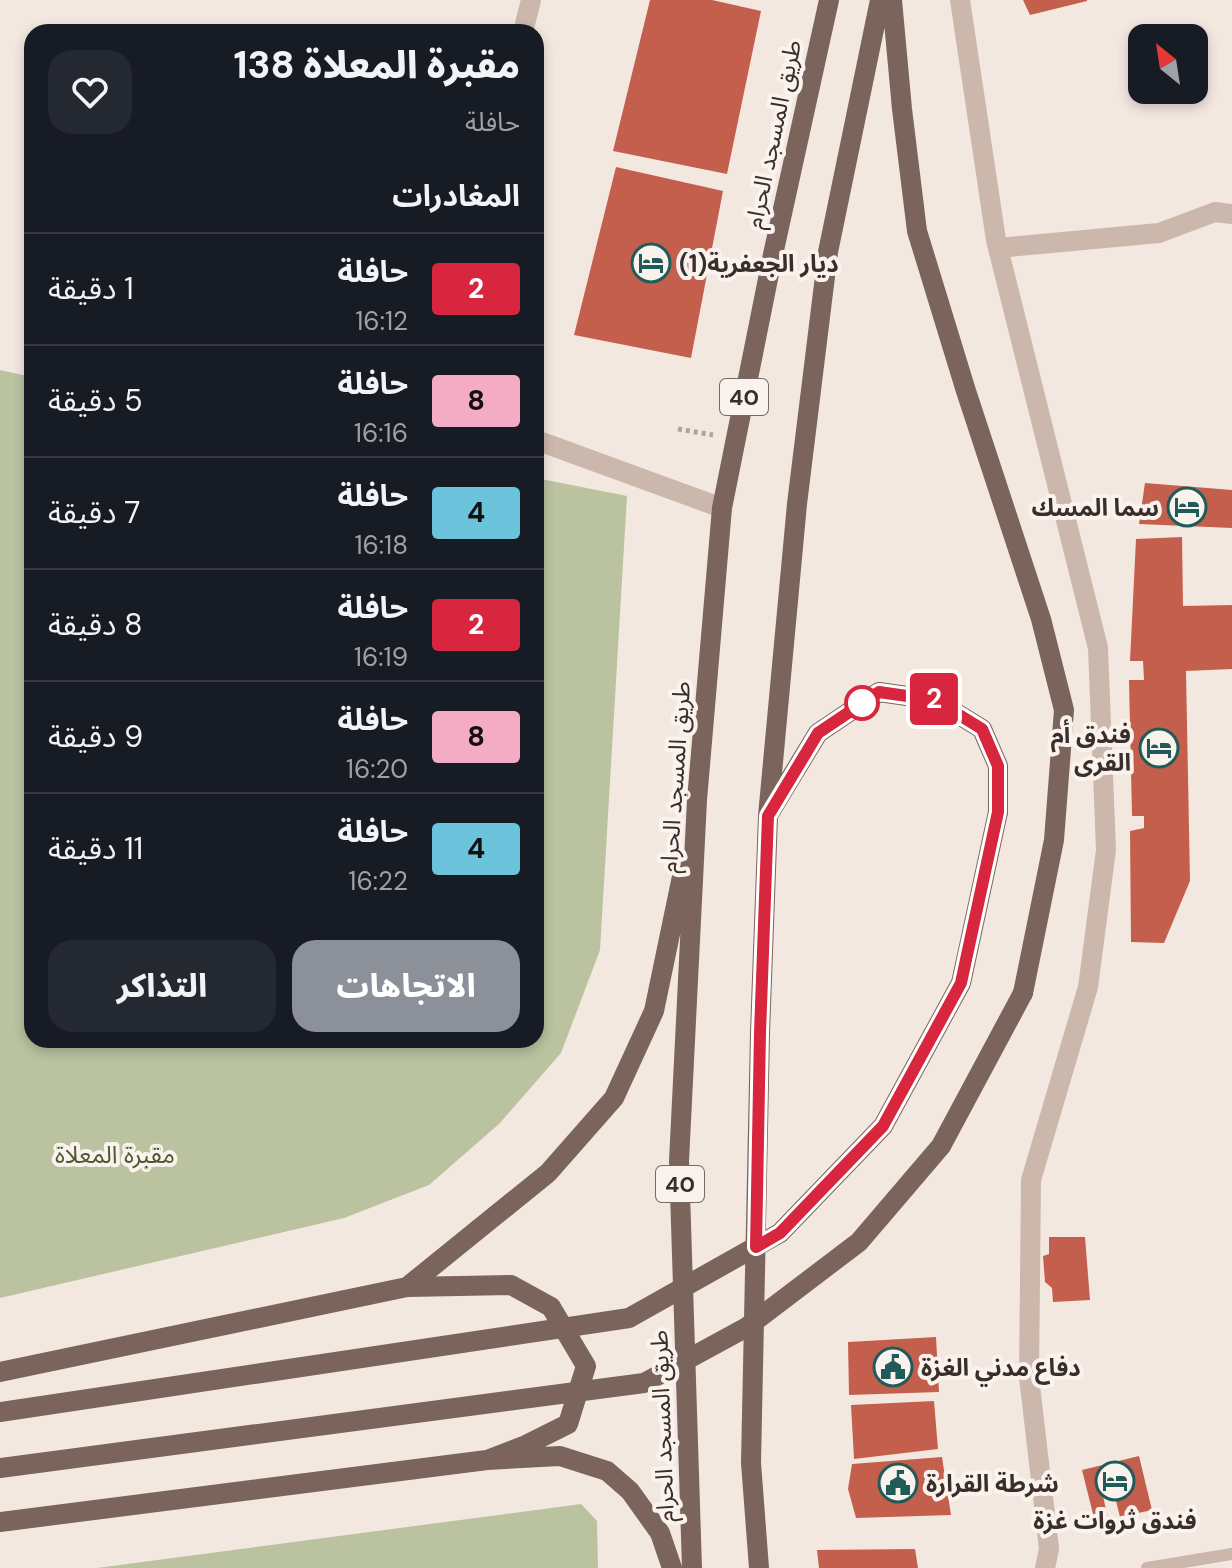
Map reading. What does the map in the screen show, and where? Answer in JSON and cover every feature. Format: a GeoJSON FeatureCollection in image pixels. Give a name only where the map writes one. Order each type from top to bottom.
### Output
{"type":"FeatureCollection","features":[{"type":"Feature","properties":{"kind":"main road","name":"طريق المسجد الحرام"},"geometry":{"type":"LineString","coordinates":[[692,1568],[679,1161],[697,800],[722,508],[829,0]]}},
{"type":"Feature","properties":{"kind":"main road"},"geometry":{"type":"LineString","coordinates":[[759,1568],[751,1463],[768,816],[797,504],[828,252],[880,0]]}},
{"type":"Feature","properties":{"kind":"main road"},"geometry":{"type":"LineString","coordinates":[[0,1468],[644,1383],[747,1327],[859,1242],[941,1146],[1023,993],[1054,840],[1064,710],[1041,619],[917,231],[892,0]]}},
{"type":"Feature","properties":{"kind":"main road"},"geometry":{"type":"LineString","coordinates":[[0,1412],[629,1318],[780,1233],[883,1126],[961,983],[998,812],[998,766],[982,729],[935,700],[879,692],[818,733],[768,816]]}},
{"type":"Feature","properties":{"kind":"main road"},"geometry":{"type":"LineString","coordinates":[[407,1287],[548,1173],[614,1098],[654,1011],[697,800]]}},
{"type":"Feature","properties":{"kind":"main road"},"geometry":{"type":"LineString","coordinates":[[0,1372],[407,1287],[511,1285],[551,1307],[586,1366],[568,1424],[487,1460]]}},
{"type":"Feature","properties":{"kind":"main road"},"geometry":{"type":"LineString","coordinates":[[0,1522],[487,1460],[560,1456],[607,1471],[630,1491],[660,1533],[672,1568]]}},
{"type":"Feature","properties":{"kind":"street"},"geometry":{"type":"LineString","coordinates":[[525,24],[531,0]]}},
{"type":"Feature","properties":{"kind":"street"},"geometry":{"type":"LineString","coordinates":[[960,0],[998,248],[1098,648],[1106,850],[1088,987],[1031,1180],[1029,1377],[1049,1549],[1045,1568]]}},
{"type":"Feature","properties":{"kind":"street"},"geometry":{"type":"LineString","coordinates":[[998,248],[1159,233],[1215,212],[1232,214]]}},
{"type":"Feature","properties":{"kind":"street"},"geometry":{"type":"LineString","coordinates":[[544,443],[722,508]]}},
{"type":"Feature","properties":{"kind":"lane"},"geometry":{"type":"LineString","coordinates":[[1147,1568],[1232,1554]]}},
{"type":"Feature","properties":{"kind":"path"},"geometry":{"type":"LineString","coordinates":[[678,429],[736,438]]}},
{"type":"Feature","properties":{"kind":"green space","name":"مقبرة المعلاة"},"geometry":{"type":"Polygon","coordinates":[[[0,370],[24,375],[24,1048],[544,1048],[544,480],[627,496],[600,950],[561,1053],[499,1124],[429,1185],[344,1218],[0,1298],[0,370]]]}},
{"type":"Feature","properties":{"kind":"green space"},"geometry":{"type":"Polygon","coordinates":[[[581,1504],[597,1521],[598,1568],[97,1568],[581,1504]]]}},
{"type":"Feature","properties":{"kind":"building"},"geometry":{"type":"Polygon","coordinates":[[[650,0],[712,0],[761,11],[727,174],[613,151],[650,0]]]}},
{"type":"Feature","properties":{"kind":"building"},"geometry":{"type":"Polygon","coordinates":[[[1023,0],[1087,0],[1087,1],[1030,15],[1023,0]]]}},
{"type":"Feature","properties":{"kind":"building","name":"ديار الجعفرية(1)"},"geometry":{"type":"Polygon","coordinates":[[[616,167],[723,191],[691,358],[574,335],[616,167]]]}},
{"type":"Feature","properties":{"kind":"building","name":"سما المسك"},"geometry":{"type":"Polygon","coordinates":[[[1145,483],[1232,490],[1232,528],[1139,524],[1145,483]]]}},
{"type":"Feature","properties":{"kind":"building","name":"فندق أم القرى"},"geometry":{"type":"Polygon","coordinates":[[[1182,537],[1183,606],[1232,605],[1232,669],[1186,671],[1190,881],[1164,943],[1131,942],[1130,831],[1144,828],[1144,816],[1132,816],[1129,680],[1144,680],[1143,661],[1130,661],[1136,539],[1182,537]]]}},
{"type":"Feature","properties":{"kind":"building"},"geometry":{"type":"Polygon","coordinates":[[[1049,1237],[1085,1237],[1090,1300],[1053,1302],[1052,1288],[1045,1282],[1043,1256],[1049,1254],[1049,1237]]]}},
{"type":"Feature","properties":{"kind":"building","name":"دفاع مدني الغزة"},"geometry":{"type":"Polygon","coordinates":[[[936,1337],[939,1392],[849,1395],[848,1342],[936,1337]]]}},
{"type":"Feature","properties":{"kind":"building"},"geometry":{"type":"Polygon","coordinates":[[[934,1401],[938,1449],[854,1459],[851,1405],[934,1401]]]}},
{"type":"Feature","properties":{"kind":"building","name":"فندق ثروات غزة"},"geometry":{"type":"Polygon","coordinates":[[[1139,1456],[1152,1510],[1120,1517],[1114,1493],[1103,1496],[1108,1519],[1094,1518],[1082,1470],[1139,1456]]]}},
{"type":"Feature","properties":{"kind":"building","name":"شرطة القرارة"},"geometry":{"type":"Polygon","coordinates":[[[942,1457],[951,1515],[856,1518],[848,1489],[852,1464],[942,1457]]]}},
{"type":"Feature","properties":{"kind":"building"},"geometry":{"type":"Polygon","coordinates":[[[915,1549],[918,1568],[819,1568],[817,1550],[915,1549]]]}},
{"type":"Feature","properties":{"kind":"bus line","name":"2"},"geometry":{"type":"LineString","coordinates":[[879,692],[935,700],[982,729],[998,766],[998,812],[961,983],[883,1126],[780,1233],[756,1247],[768,816],[818,733],[879,692]]}},
{"type":"Feature","properties":{"kind":"place","name":"ديار الجعفرية(1)"},"geometry":{"type":"Point","coordinates":[651,263]}},
{"type":"Feature","properties":{"kind":"place","name":"سما المسك"},"geometry":{"type":"Point","coordinates":[1187,507]}},
{"type":"Feature","properties":{"kind":"place","name":"فندق أم القرى"},"geometry":{"type":"Point","coordinates":[1159,748]}},
{"type":"Feature","properties":{"kind":"place","name":"دفاع مدني الغزة"},"geometry":{"type":"Point","coordinates":[893,1367]}},
{"type":"Feature","properties":{"kind":"place","name":"فندق ثروات غزة"},"geometry":{"type":"Point","coordinates":[1115,1481]}},
{"type":"Feature","properties":{"kind":"place","name":"شرطة القرارة"},"geometry":{"type":"Point","coordinates":[898,1483]}}]}
